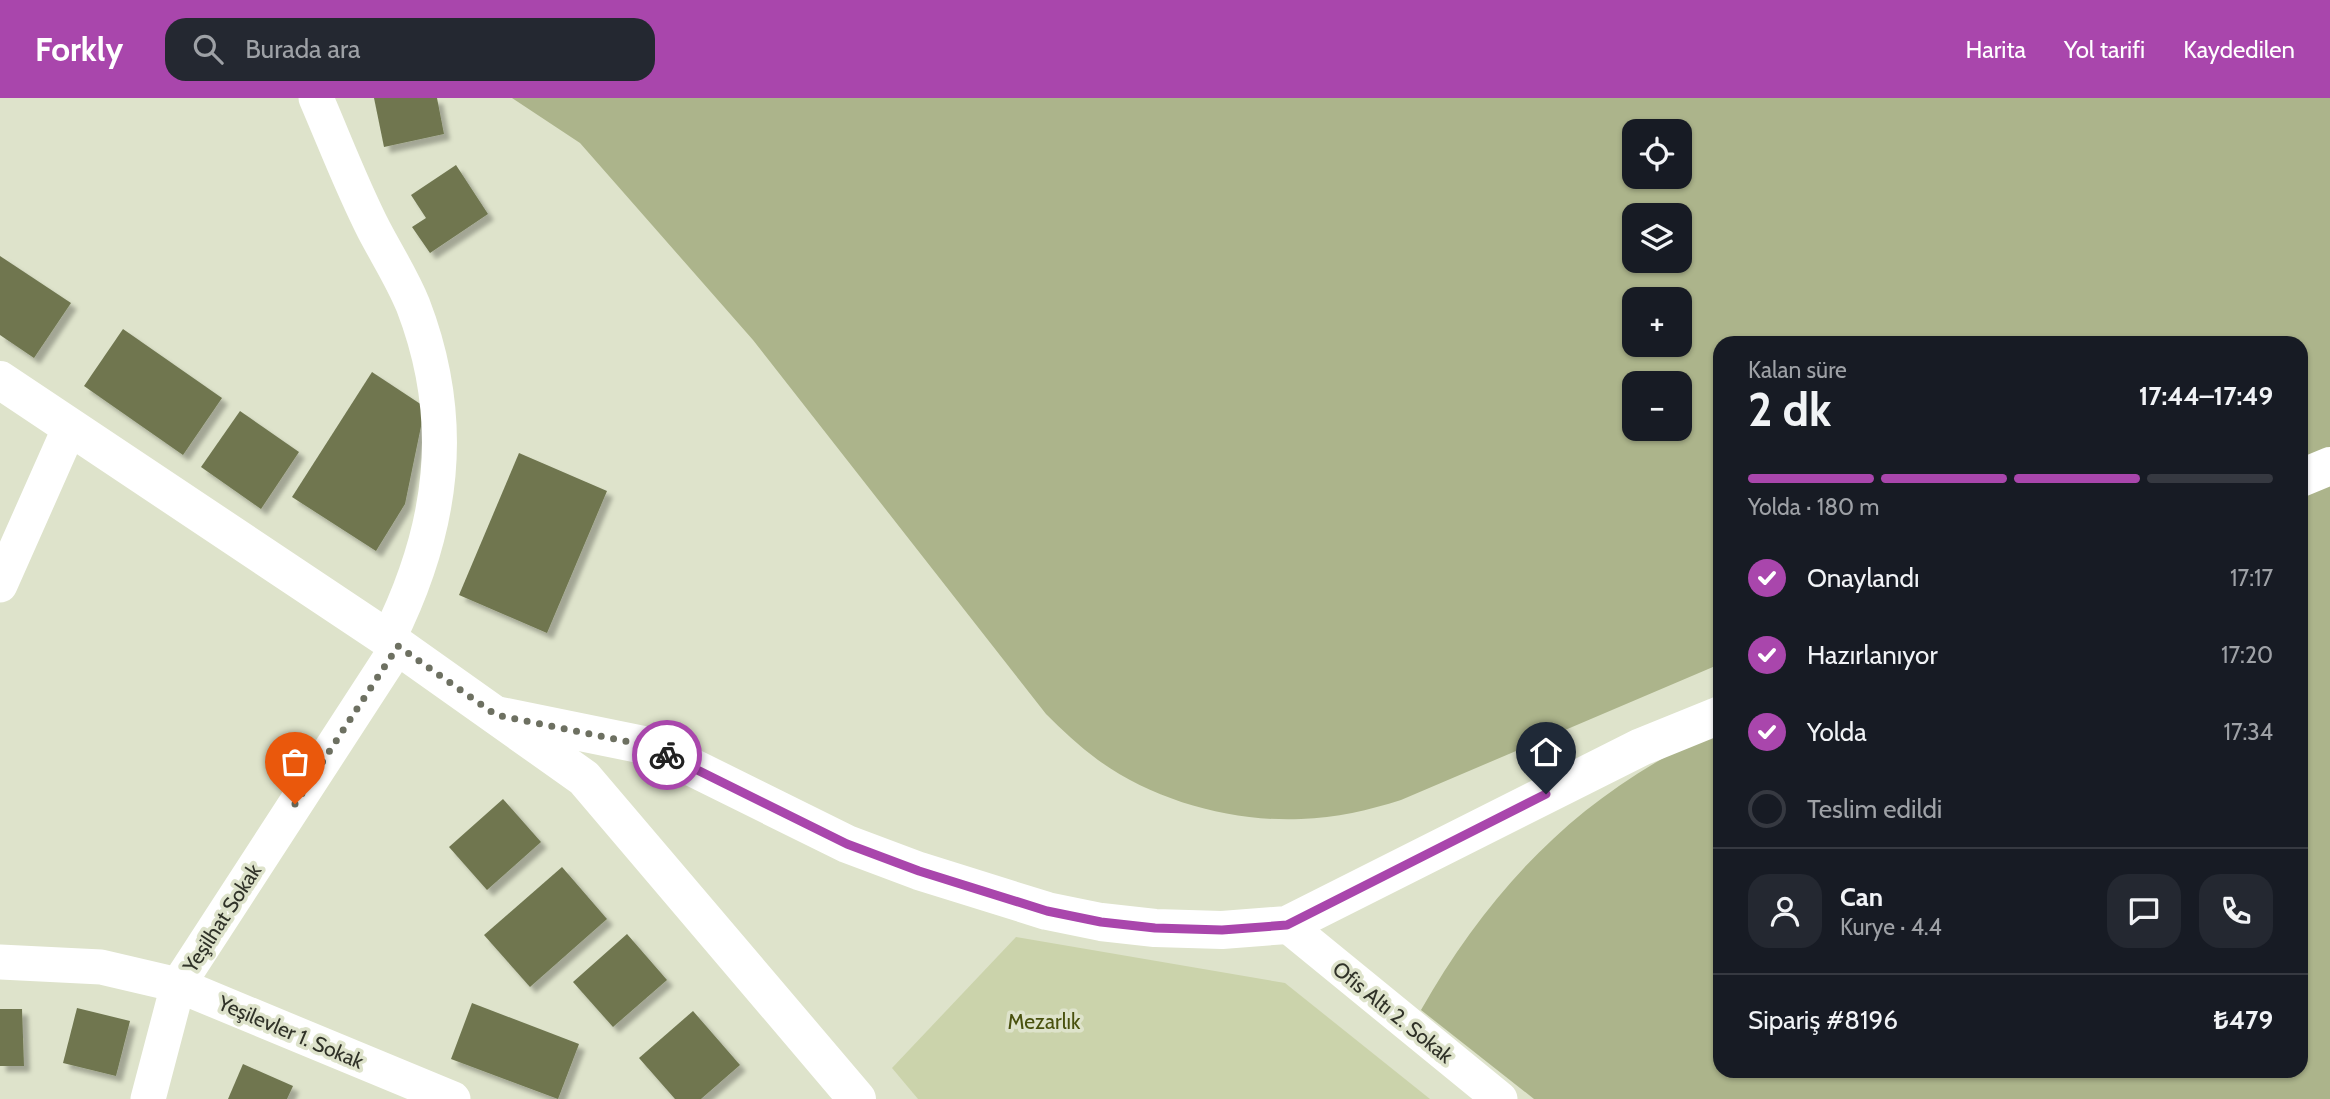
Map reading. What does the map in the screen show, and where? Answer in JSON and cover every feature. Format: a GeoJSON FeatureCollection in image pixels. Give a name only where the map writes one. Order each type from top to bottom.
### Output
{"type":"FeatureCollection","features":[{"type":"Feature","properties":{"kind":"street","name":"Yeşilhat Sokak"},"geometry":{"type":"LineString","coordinates":[[148,1099],[178,985],[393,642],[423,558],[433,516],[439,473],[439,429],[435,386],[426,345],[413,305],[374,230],[316,98]]}},
{"type":"Feature","properties":{"kind":"street"},"geometry":{"type":"LineString","coordinates":[[0,380],[393,642],[584,778],[856,1099]]}},
{"type":"Feature","properties":{"kind":"street"},"geometry":{"type":"LineString","coordinates":[[0,585],[70,427]]}},
{"type":"Feature","properties":{"kind":"street"},"geometry":{"type":"LineString","coordinates":[[2308,475],[2330,466]]}},
{"type":"Feature","properties":{"kind":"street"},"geometry":{"type":"LineString","coordinates":[[496,715],[649,746],[847,844],[919,871],[1047,911],[1101,922],[1155,928],[1222,930],[1287,925],[1640,747],[1713,718]]}},
{"type":"Feature","properties":{"kind":"street","name":"Ofis Altı 2. Sokak"},"geometry":{"type":"LineString","coordinates":[[1287,925],[1500,1099]]}},
{"type":"Feature","properties":{"kind":"street","name":"Yeşilevler 1. Sokak"},"geometry":{"type":"LineString","coordinates":[[0,962],[101,967],[178,985],[453,1099]]}},
{"type":"Feature","properties":{"kind":"green space"},"geometry":{"type":"Polygon","coordinates":[[[512,98],[2330,98],[2330,1099],[1534,1099],[1421,1010],[1470,934],[1497,899],[1557,835],[1591,806],[1628,780],[1667,756],[1713,734],[1713,1078],[2308,1078],[2308,336],[1713,336],[1713,667],[1401,800],[1365,810],[1301,819],[1248,817],[1195,806],[1144,787],[1120,774],[1098,760],[1046,714],[753,340],[580,143],[512,98]]]}},
{"type":"Feature","properties":{"kind":"green space","name":"Mezarlık"},"geometry":{"type":"Polygon","coordinates":[[[1016,937],[1285,983],[1430,1099],[918,1099],[892,1068],[1016,937]]]}},
{"type":"Feature","properties":{"kind":"building"},"geometry":{"type":"Polygon","coordinates":[[[374,98],[437,98],[444,134],[384,147],[374,98]]]}},
{"type":"Feature","properties":{"kind":"building"},"geometry":{"type":"Polygon","coordinates":[[[456,165],[488,214],[430,253],[412,227],[426,218],[411,195],[456,165]]]}},
{"type":"Feature","properties":{"kind":"building"},"geometry":{"type":"Polygon","coordinates":[[[0,256],[71,303],[34,358],[0,335],[0,256]]]}},
{"type":"Feature","properties":{"kind":"building"},"geometry":{"type":"Polygon","coordinates":[[[123,329],[222,398],[183,455],[84,386],[123,329]]]}},
{"type":"Feature","properties":{"kind":"building"},"geometry":{"type":"Polygon","coordinates":[[[372,372],[425,407],[405,504],[376,551],[292,497],[372,372]]]}},
{"type":"Feature","properties":{"kind":"building"},"geometry":{"type":"Polygon","coordinates":[[[240,411],[299,452],[261,509],[201,467],[240,411]]]}},
{"type":"Feature","properties":{"kind":"building"},"geometry":{"type":"Polygon","coordinates":[[[519,453],[607,491],[547,633],[459,595],[519,453]]]}},
{"type":"Feature","properties":{"kind":"building"},"geometry":{"type":"Polygon","coordinates":[[[503,799],[541,842],[487,890],[449,847],[503,799]]]}},
{"type":"Feature","properties":{"kind":"building"},"geometry":{"type":"Polygon","coordinates":[[[562,867],[607,919],[530,987],[484,935],[562,867]]]}},
{"type":"Feature","properties":{"kind":"building"},"geometry":{"type":"Polygon","coordinates":[[[627,934],[667,980],[613,1027],[573,982],[627,934]]]}},
{"type":"Feature","properties":{"kind":"building"},"geometry":{"type":"Polygon","coordinates":[[[472,1003],[579,1044],[558,1099],[451,1059],[472,1003]]]}},
{"type":"Feature","properties":{"kind":"building"},"geometry":{"type":"Polygon","coordinates":[[[77,1008],[130,1021],[116,1076],[63,1063],[77,1008]]]}},
{"type":"Feature","properties":{"kind":"building"},"geometry":{"type":"Polygon","coordinates":[[[0,1009],[22,1009],[24,1066],[0,1066],[0,1009]]]}},
{"type":"Feature","properties":{"kind":"building"},"geometry":{"type":"Polygon","coordinates":[[[693,1011],[740,1065],[701,1099],[675,1099],[639,1058],[693,1011]]]}},
{"type":"Feature","properties":{"kind":"building"},"geometry":{"type":"Polygon","coordinates":[[[243,1064],[293,1086],[287,1099],[228,1099],[243,1064]]]}},
{"type":"Feature","properties":{"kind":"way so far"},"geometry":{"type":"LineString","coordinates":[[295,804],[398,646],[496,715],[649,746],[667,755]]}},
{"type":"Feature","properties":{"kind":"route"},"geometry":{"type":"LineString","coordinates":[[667,755],[847,844],[919,871],[1047,911],[1101,922],[1155,928],[1222,930],[1287,925],[1546,794]]}}]}
